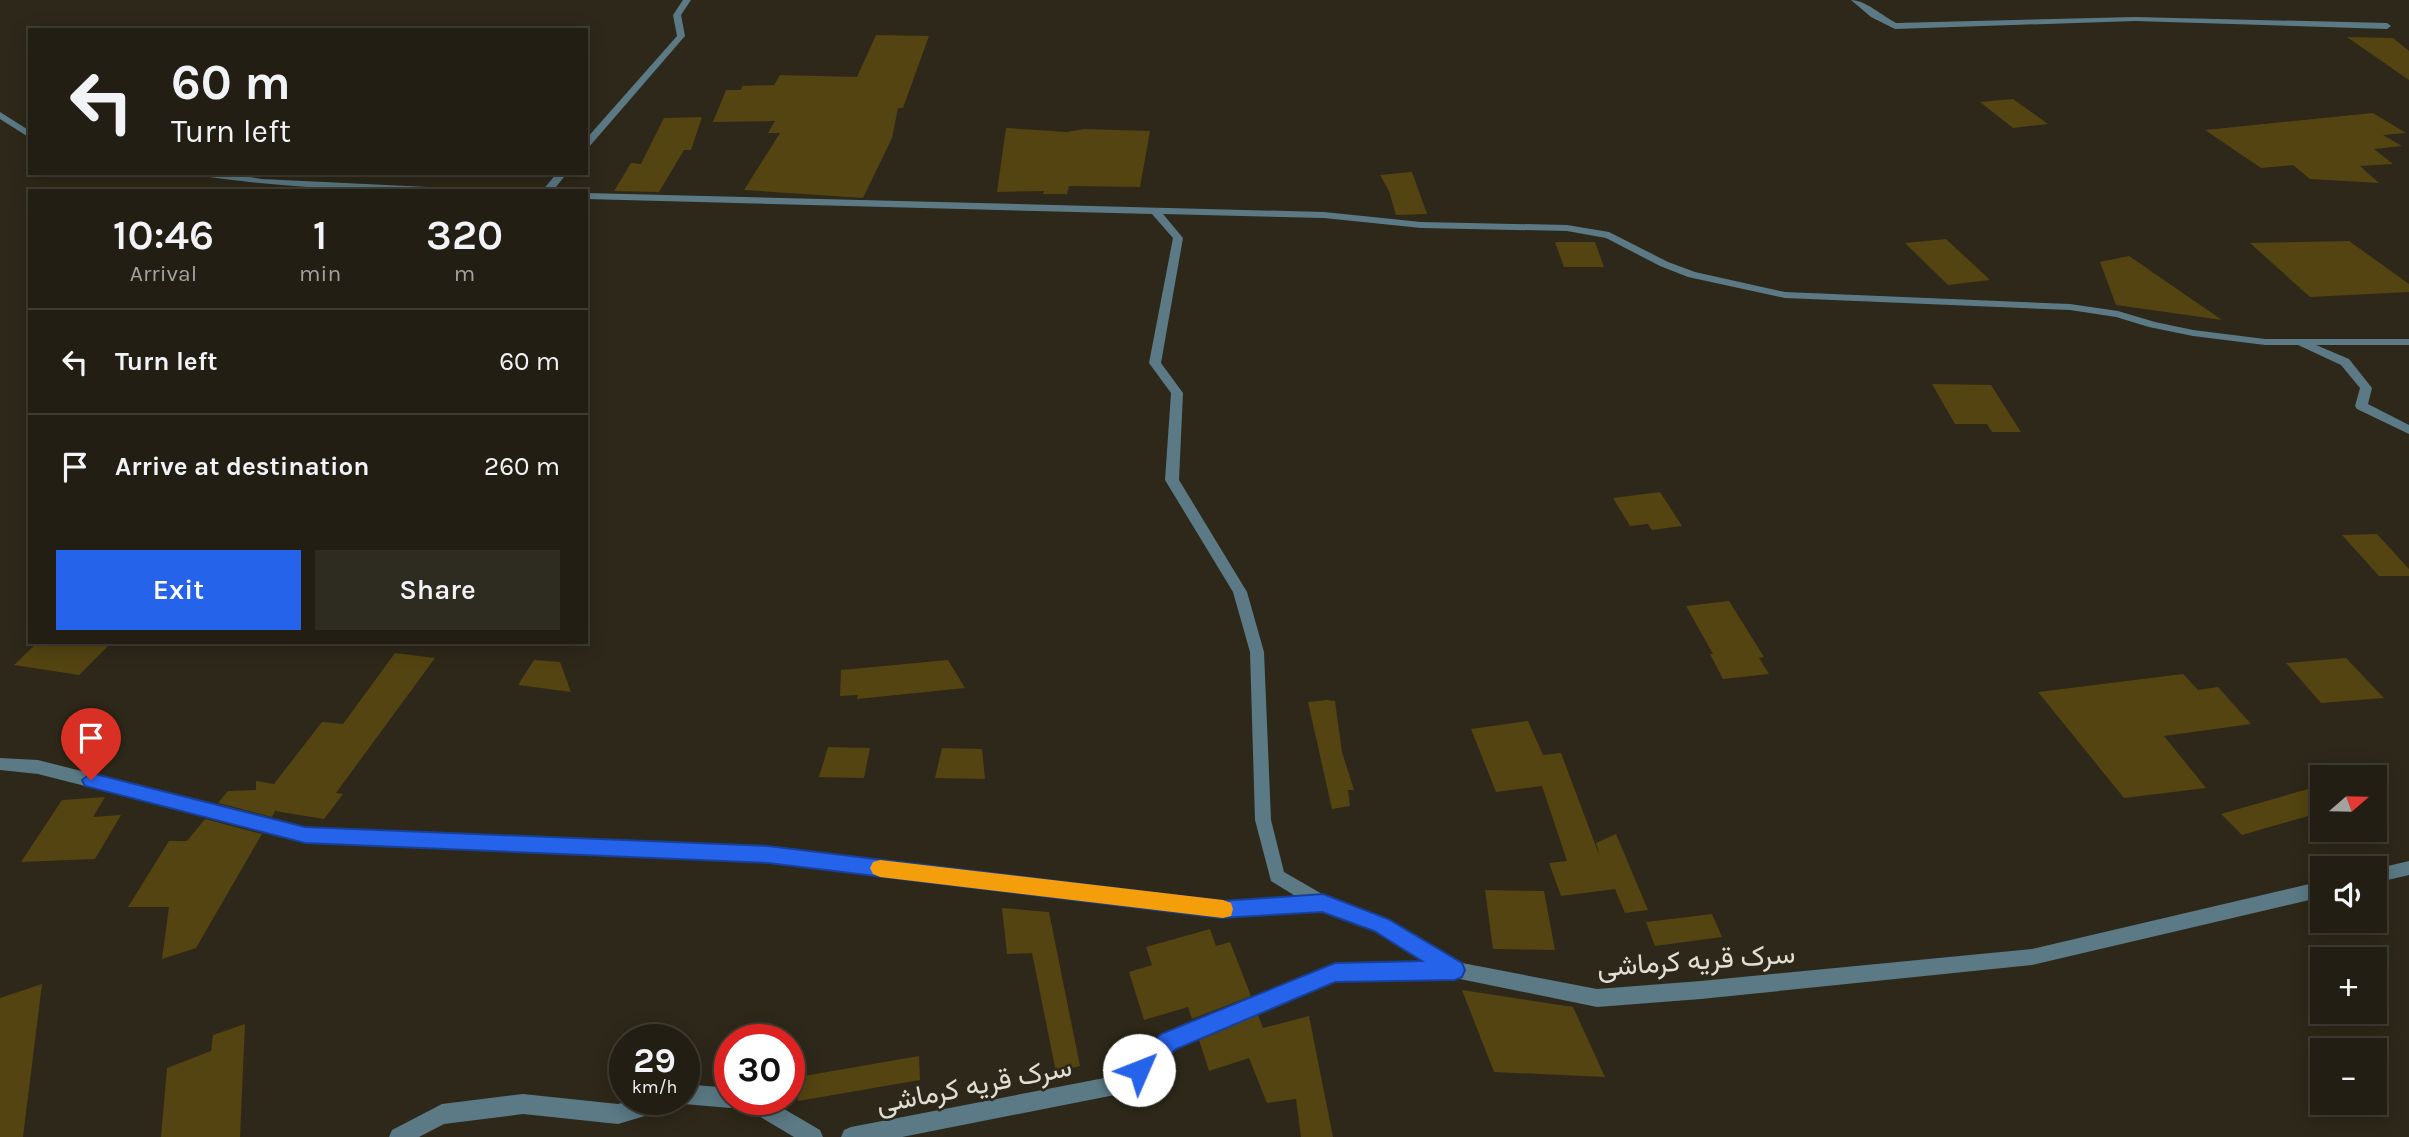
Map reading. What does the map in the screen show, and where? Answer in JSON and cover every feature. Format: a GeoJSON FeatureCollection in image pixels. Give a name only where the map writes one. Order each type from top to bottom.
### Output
{"type":"FeatureCollection","features":[{"type":"Feature","properties":{"kind":"street"},"geometry":{"type":"LineString","coordinates":[[588,143],[681,36],[677,15],[687,0]]}},
{"type":"Feature","properties":{"kind":"street"},"geometry":{"type":"LineString","coordinates":[[1856,0],[1874,15],[1895,26],[2135,19],[2387,26]]}},
{"type":"Feature","properties":{"kind":"street"},"geometry":{"type":"LineString","coordinates":[[0,115],[28,134]]}},
{"type":"Feature","properties":{"kind":"street"},"geometry":{"type":"LineString","coordinates":[[215,175],[262,182],[407,189]]}},
{"type":"Feature","properties":{"kind":"street"},"geometry":{"type":"LineString","coordinates":[[549,189],[560,175]]}},
{"type":"Feature","properties":{"kind":"street"},"geometry":{"type":"LineString","coordinates":[[588,196],[1324,215],[1421,225],[1567,228],[1609,235],[1664,264],[1692,275],[1785,295],[2070,307],[2118,314],[2193,333],[2264,342],[2409,342]]}},
{"type":"Feature","properties":{"kind":"street"},"geometry":{"type":"LineString","coordinates":[[1154,210],[1178,238],[1155,363],[1177,393],[1172,480],[1240,592],[1257,652],[1262,820],[1277,876],[1323,903],[1381,925],[1455,970]]}},
{"type":"Feature","properties":{"kind":"street"},"geometry":{"type":"LineString","coordinates":[[2298,342],[2345,362],[2366,388],[2361,406],[2409,430]]}},
{"type":"Feature","properties":{"kind":"street"},"geometry":{"type":"LineString","coordinates":[[0,764],[38,766],[305,835],[768,855],[1221,909],[1323,903]]}},
{"type":"Feature","properties":{"kind":"street"},"geometry":{"type":"LineString","coordinates":[[2387,873],[2409,868]]}},
{"type":"Feature","properties":{"kind":"street","name":"سرک قریه کرماشی"},"geometry":{"type":"LineString","coordinates":[[851,1137],[1125,1084],[1168,1041],[1335,972],[1455,970],[1597,998],[1701,990],[2032,957],[2310,892]]}},
{"type":"Feature","properties":{"kind":"street"},"geometry":{"type":"LineString","coordinates":[[399,1137],[442,1114],[523,1104],[609,1113]]}},
{"type":"Feature","properties":{"kind":"street"},"geometry":{"type":"LineString","coordinates":[[776,1115],[813,1137]]}},
{"type":"Feature","properties":{"kind":"building"},"geometry":{"type":"Polygon","coordinates":[[[876,35],[929,36],[903,108],[898,108],[892,138],[863,198],[744,190],[780,133],[768,133],[775,121],[713,122],[726,90],[741,90],[742,86],[774,85],[780,75],[857,77],[876,35]]]}},
{"type":"Feature","properties":{"kind":"building"},"geometry":{"type":"Polygon","coordinates":[[[2347,37],[2393,38],[2409,51],[2409,80],[2347,37]]]}},
{"type":"Feature","properties":{"kind":"building"},"geometry":{"type":"Polygon","coordinates":[[[2013,99],[2048,124],[2013,128],[1980,102],[2013,99]]]}},
{"type":"Feature","properties":{"kind":"building"},"geometry":{"type":"Polygon","coordinates":[[[2373,113],[2406,133],[2383,135],[2402,146],[2374,149],[2393,164],[2360,166],[2379,183],[2310,179],[2293,165],[2261,168],[2205,130],[2373,113]]]}},
{"type":"Feature","properties":{"kind":"building"},"geometry":{"type":"Polygon","coordinates":[[[702,117],[691,150],[684,150],[659,192],[614,191],[631,163],[641,164],[664,118],[702,117]]]}},
{"type":"Feature","properties":{"kind":"building"},"geometry":{"type":"Polygon","coordinates":[[[1006,128],[1067,132],[1084,129],[1150,131],[1140,187],[1069,186],[1067,194],[1043,194],[1044,191],[997,192],[1006,128]]]}},
{"type":"Feature","properties":{"kind":"building"},"geometry":{"type":"Polygon","coordinates":[[[1412,172],[1427,214],[1396,215],[1389,191],[1380,175],[1412,172]]]}},
{"type":"Feature","properties":{"kind":"building"},"geometry":{"type":"Polygon","coordinates":[[[1946,239],[1990,280],[1948,285],[1905,243],[1946,239]]]}},
{"type":"Feature","properties":{"kind":"building"},"geometry":{"type":"Polygon","coordinates":[[[2349,241],[2409,284],[2409,292],[2310,297],[2250,243],[2349,241]]]}},
{"type":"Feature","properties":{"kind":"building"},"geometry":{"type":"Polygon","coordinates":[[[1555,242],[1595,242],[1604,267],[1564,267],[1555,242]]]}},
{"type":"Feature","properties":{"kind":"building"},"geometry":{"type":"Polygon","coordinates":[[[2129,256],[2222,320],[2116,305],[2100,262],[2129,256]]]}},
{"type":"Feature","properties":{"kind":"building"},"geometry":{"type":"Polygon","coordinates":[[[1932,384],[1991,385],[2021,432],[1992,432],[1987,424],[1955,424],[1932,384]]]}},
{"type":"Feature","properties":{"kind":"building"},"geometry":{"type":"Polygon","coordinates":[[[1660,492],[1682,526],[1652,530],[1648,524],[1630,526],[1613,498],[1660,492]]]}},
{"type":"Feature","properties":{"kind":"building"},"geometry":{"type":"Polygon","coordinates":[[[2377,534],[2409,569],[2409,576],[2379,576],[2342,535],[2377,534]]]}},
{"type":"Feature","properties":{"kind":"building"},"geometry":{"type":"Polygon","coordinates":[[[1729,601],[1764,657],[1759,658],[1769,674],[1723,679],[1710,654],[1713,654],[1686,606],[1729,601]]]}},
{"type":"Feature","properties":{"kind":"building"},"geometry":{"type":"Polygon","coordinates":[[[36,644],[110,644],[79,675],[14,665],[36,644]]]}},
{"type":"Feature","properties":{"kind":"building"},"geometry":{"type":"Polygon","coordinates":[[[395,653],[435,658],[336,793],[343,794],[324,819],[275,811],[272,817],[218,803],[228,791],[256,790],[256,781],[274,784],[322,722],[343,724],[395,653]]]}},
{"type":"Feature","properties":{"kind":"building"},"geometry":{"type":"Polygon","coordinates":[[[2346,658],[2384,698],[2321,703],[2286,663],[2346,658]]]}},
{"type":"Feature","properties":{"kind":"building"},"geometry":{"type":"Polygon","coordinates":[[[534,660],[560,662],[571,692],[518,685],[534,660]]]}},
{"type":"Feature","properties":{"kind":"building"},"geometry":{"type":"Polygon","coordinates":[[[948,660],[965,688],[857,699],[858,695],[840,696],[841,670],[948,660]]]}},
{"type":"Feature","properties":{"kind":"building"},"geometry":{"type":"Polygon","coordinates":[[[2183,674],[2198,690],[2218,687],[2251,724],[2164,736],[2206,788],[2124,798],[2038,692],[2183,674]]]}},
{"type":"Feature","properties":{"kind":"building"},"geometry":{"type":"Polygon","coordinates":[[[1335,701],[1342,752],[1354,790],[1348,790],[1350,806],[1332,809],[1308,702],[1335,701]]]}},
{"type":"Feature","properties":{"kind":"building"},"geometry":{"type":"Polygon","coordinates":[[[1528,721],[1543,755],[1561,753],[1600,857],[1596,843],[1616,834],[1648,910],[1625,913],[1615,889],[1561,896],[1549,863],[1567,861],[1542,786],[1496,792],[1471,729],[1528,721]]]}},
{"type":"Feature","properties":{"kind":"building"},"geometry":{"type":"Polygon","coordinates":[[[828,747],[870,748],[864,778],[819,777],[828,747]]]}},
{"type":"Feature","properties":{"kind":"building"},"geometry":{"type":"Polygon","coordinates":[[[942,748],[982,749],[985,779],[935,778],[942,748]]]}},
{"type":"Feature","properties":{"kind":"building"},"geometry":{"type":"Polygon","coordinates":[[[2310,788],[2310,815],[2242,835],[2221,814],[2310,788]]]}},
{"type":"Feature","properties":{"kind":"building"},"geometry":{"type":"Polygon","coordinates":[[[105,797],[93,817],[121,815],[95,859],[21,862],[62,800],[105,797]]]}},
{"type":"Feature","properties":{"kind":"building"},"geometry":{"type":"Polygon","coordinates":[[[205,819],[262,834],[196,948],[162,959],[169,907],[128,907],[169,841],[187,841],[205,819]]]}},
{"type":"Feature","properties":{"kind":"building"},"geometry":{"type":"Polygon","coordinates":[[[1485,890],[1544,891],[1555,950],[1493,949],[1485,890]]]}},
{"type":"Feature","properties":{"kind":"building"},"geometry":{"type":"Polygon","coordinates":[[[1002,908],[1049,912],[1080,1066],[1056,1072],[1032,953],[1007,954],[1002,908]]]}},
{"type":"Feature","properties":{"kind":"building"},"geometry":{"type":"Polygon","coordinates":[[[1712,914],[1722,937],[1655,946],[1646,922],[1712,914]]]}},
{"type":"Feature","properties":{"kind":"building"},"geometry":{"type":"Polygon","coordinates":[[[1210,929],[1216,946],[1230,942],[1251,996],[1192,1019],[1188,1007],[1144,1020],[1129,972],[1152,965],[1146,947],[1210,929]]]}},
{"type":"Feature","properties":{"kind":"building"},"geometry":{"type":"Polygon","coordinates":[[[42,984],[23,1137],[0,1137],[0,998],[42,984]]]}},
{"type":"Feature","properties":{"kind":"building"},"geometry":{"type":"Polygon","coordinates":[[[1462,990],[1573,1007],[1605,1077],[1494,1072],[1462,990]]]}},
{"type":"Feature","properties":{"kind":"building"},"geometry":{"type":"Polygon","coordinates":[[[1258,1015],[1263,1028],[1309,1016],[1333,1137],[1301,1137],[1296,1099],[1267,1103],[1249,1058],[1209,1071],[1199,1040],[1258,1015]]]}},
{"type":"Feature","properties":{"kind":"building"},"geometry":{"type":"Polygon","coordinates":[[[245,1024],[240,1137],[161,1137],[167,1068],[211,1051],[213,1035],[245,1024]]]}},
{"type":"Feature","properties":{"kind":"building"},"geometry":{"type":"Polygon","coordinates":[[[919,1056],[920,1080],[805,1100],[805,1076],[919,1056]]]}},
{"type":"Feature","properties":{"kind":"slow traffic"},"geometry":{"type":"LineString","coordinates":[[880,868],[1223,909]]}},
{"type":"Feature","properties":{"kind":"route"},"geometry":{"type":"LineString","coordinates":[[91,780],[305,835],[499,841],[768,855],[1221,909],[1323,903],[1381,925],[1455,970],[1335,972],[1168,1041],[1139,1070]]}}]}
